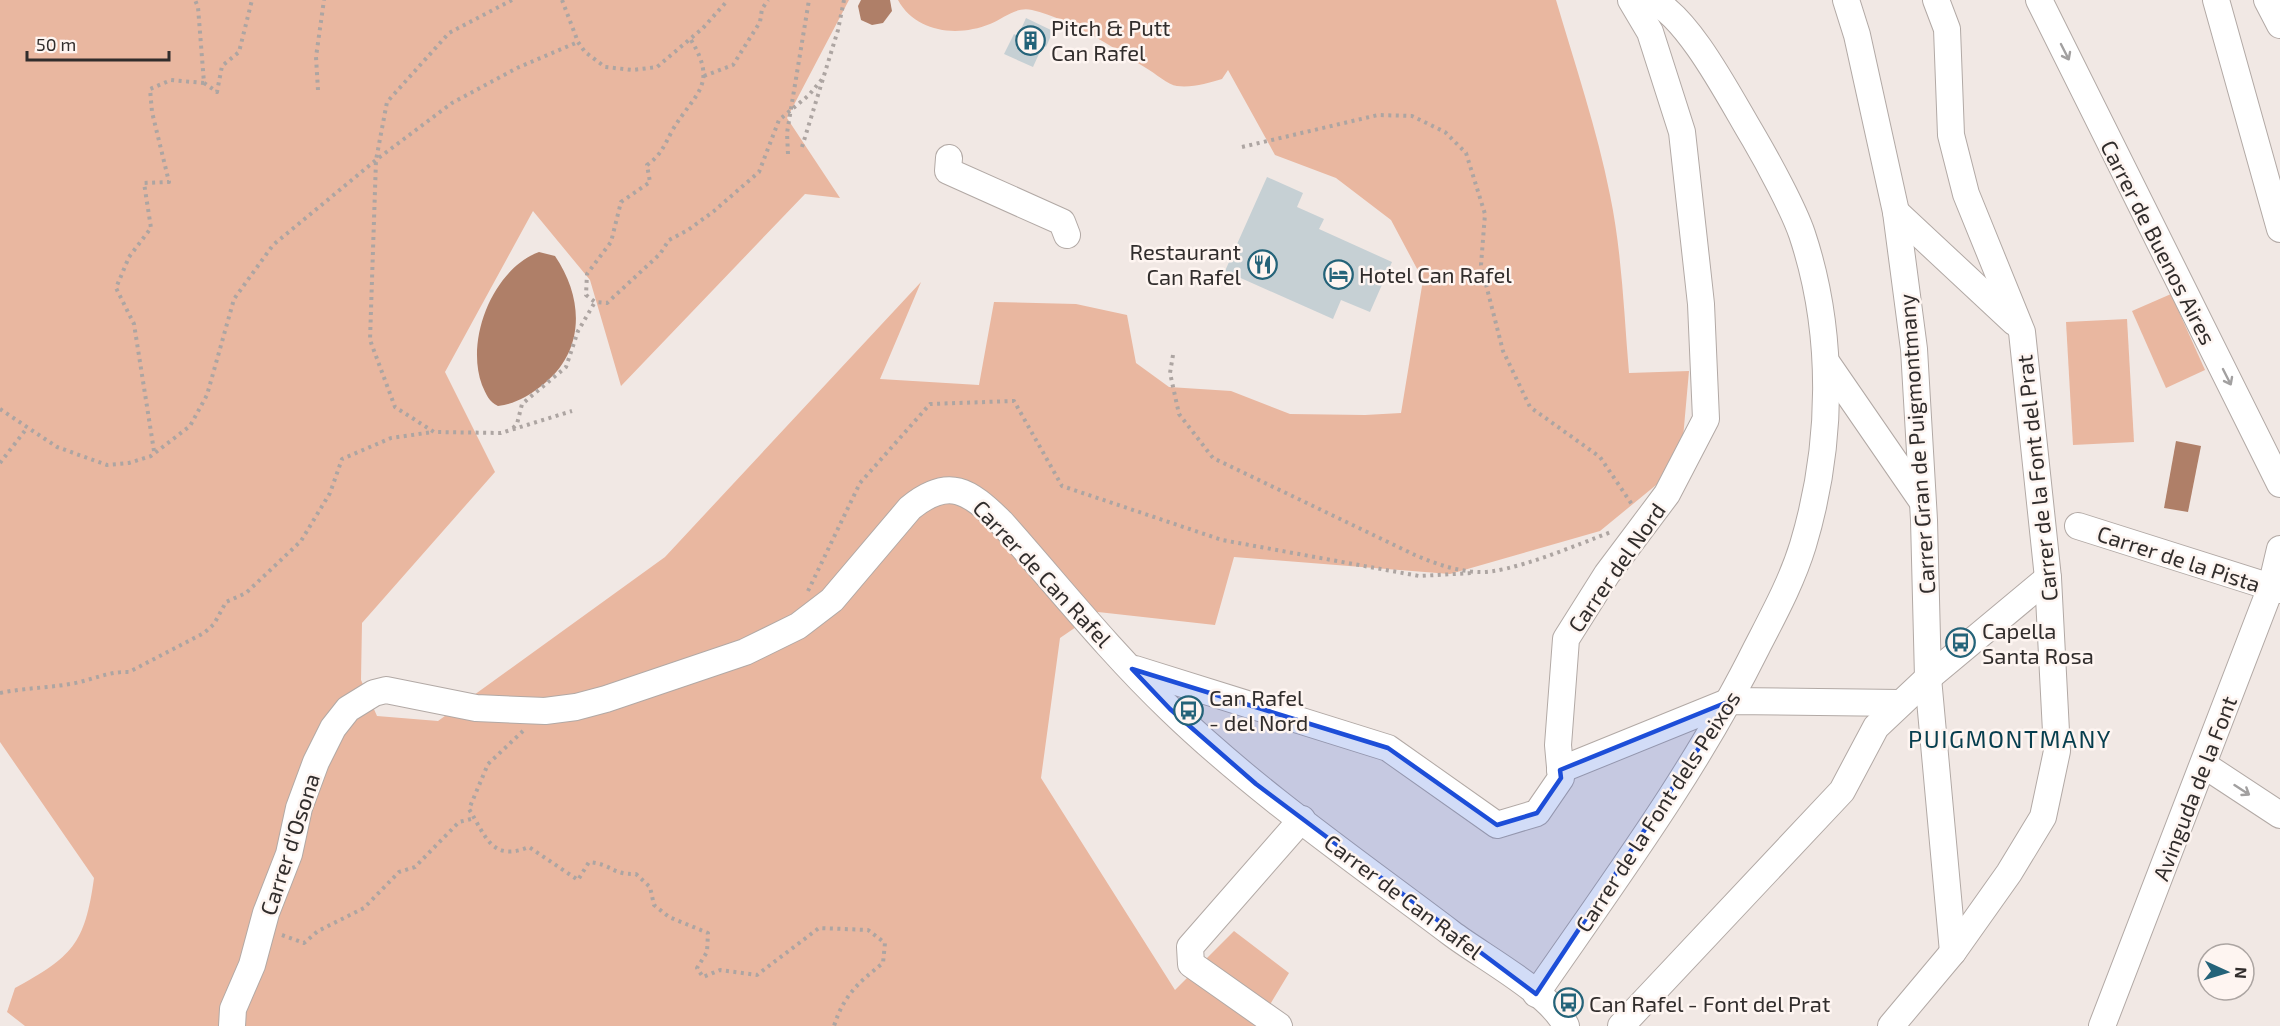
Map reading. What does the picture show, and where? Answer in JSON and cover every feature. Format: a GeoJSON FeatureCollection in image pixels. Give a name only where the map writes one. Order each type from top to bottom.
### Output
{"type":"FeatureCollection","features":[{"type":"Feature","properties":{"kind":"street","name":"Carrer del Nord"},"geometry":{"type":"LineString","coordinates":[[1132,669],[1388,748],[1497,825],[1537,813],[1561,778],[1558,745],[1566,639],[1645,522],[1667,495],[1706,419],[1701,304],[1682,132],[1650,32],[1631,0]]}},
{"type":"Feature","properties":{"kind":"street","name":"Carrer de la Font dels Peixos"},"geometry":{"type":"LineString","coordinates":[[1536,994],[1625,865],[1730,701],[1789,584],[1803,547],[1817,492],[1827,363],[1819,304],[1802,232],[1758,146],[1700,49],[1663,5],[1651,0]]}},
{"type":"Feature","properties":{"kind":"street","name":"Carrer Gran de Puigmontmany"},"geometry":{"type":"LineString","coordinates":[[1846,0],[1857,34],[1896,212],[1914,349],[1928,678],[1953,952]]}},
{"type":"Feature","properties":{"kind":"street","name":"Carrer de la Font del Prat"},"geometry":{"type":"LineString","coordinates":[[1891,1026],[1953,952],[2009,873],[2043,817],[2057,751],[2048,578],[2020,327],[1966,194],[1951,135],[1947,29],[1936,0]]}},
{"type":"Feature","properties":{"kind":"street","name":"Carrer de Buenos Aires"},"geometry":{"type":"LineString","coordinates":[[2039,0],[2280,484]]}},
{"type":"Feature","properties":{"kind":"street"},"geometry":{"type":"LineString","coordinates":[[2216,0],[2280,230]]}},
{"type":"Feature","properties":{"kind":"street"},"geometry":{"type":"LineString","coordinates":[[2267,0],[2280,26]]}},
{"type":"Feature","properties":{"kind":"street"},"geometry":{"type":"LineString","coordinates":[[949,158],[948,171],[1062,222],[1067,235]]}},
{"type":"Feature","properties":{"kind":"street"},"geometry":{"type":"LineString","coordinates":[[1896,212],[2020,327]]}},
{"type":"Feature","properties":{"kind":"street"},"geometry":{"type":"LineString","coordinates":[[1827,363],[1922,501]]}},
{"type":"Feature","properties":{"kind":"street","name":"Carrer de Can Rafel"},"geometry":{"type":"LineString","coordinates":[[386,690],[476,708],[545,711],[576,708],[744,652],[798,626],[832,600],[910,508],[926,495],[938,490],[963,492],[982,504],[1132,669],[1212,748],[1302,819],[1552,1006],[1566,1026]]}},
{"type":"Feature","properties":{"kind":"street","name":"Carrer de la Pista"},"geometry":{"type":"LineString","coordinates":[[2078,526],[2276,589]]}},
{"type":"Feature","properties":{"kind":"street","name":"Avinguda de la Font"},"geometry":{"type":"LineString","coordinates":[[2102,1026],[2276,589],[2280,549]]}},
{"type":"Feature","properties":{"kind":"street"},"geometry":{"type":"LineString","coordinates":[[1621,1026],[1842,791],[1876,728],[1928,678],[2048,578]]}},
{"type":"Feature","properties":{"kind":"street","name":"Carrer d'Osona"},"geometry":{"type":"LineString","coordinates":[[232,1026],[233,1009],[252,965],[262,926],[289,854],[306,784],[329,737],[348,709],[374,693],[386,690]]}},
{"type":"Feature","properties":{"kind":"street"},"geometry":{"type":"LineString","coordinates":[[1560,770],[1730,701],[1901,703]]}},
{"type":"Feature","properties":{"kind":"street"},"geometry":{"type":"LineString","coordinates":[[2204,765],[2280,815]]}},
{"type":"Feature","properties":{"kind":"street"},"geometry":{"type":"LineString","coordinates":[[1279,1026],[1191,964],[1190,947],[1302,819]]}},
{"type":"Feature","properties":{"kind":"path"},"geometry":{"type":"LineString","coordinates":[[195,0],[198,7],[204,83]]}},
{"type":"Feature","properties":{"kind":"path"},"geometry":{"type":"LineString","coordinates":[[154,452],[134,324],[116,288],[129,257],[151,228],[144,183],[169,182],[152,112],[150,89],[171,80],[204,83],[217,92],[222,66],[239,52],[252,0]]}},
{"type":"Feature","properties":{"kind":"path"},"geometry":{"type":"LineString","coordinates":[[318,90],[316,57],[324,0]]}},
{"type":"Feature","properties":{"kind":"path"},"geometry":{"type":"LineString","coordinates":[[434,432],[395,406],[370,340],[376,160],[387,102],[449,33],[512,0]]}},
{"type":"Feature","properties":{"kind":"path"},"geometry":{"type":"LineString","coordinates":[[562,0],[578,42],[585,52],[605,66],[633,70],[657,68],[691,40],[722,10],[728,0]]}},
{"type":"Feature","properties":{"kind":"path"},"geometry":{"type":"LineString","coordinates":[[704,76],[733,65],[760,22],[768,0]]}},
{"type":"Feature","properties":{"kind":"path"},"geometry":{"type":"LineString","coordinates":[[788,154],[787,133],[809,0]]}},
{"type":"Feature","properties":{"kind":"path"},"geometry":{"type":"LineString","coordinates":[[802,147],[844,0]]}},
{"type":"Feature","properties":{"kind":"path"},"geometry":{"type":"LineString","coordinates":[[691,40],[704,64],[704,76],[698,96],[672,132],[661,155],[648,165],[650,182],[621,202],[611,242],[587,274],[586,295],[595,302],[607,303],[660,255],[669,240],[688,230],[714,211],[759,172],[779,120],[809,95],[823,78]]}},
{"type":"Feature","properties":{"kind":"path"},"geometry":{"type":"LineString","coordinates":[[0,409],[57,447],[107,465],[129,463],[151,456],[190,426],[207,395],[234,298],[273,245],[376,160],[452,103],[517,68],[578,42]]}},
{"type":"Feature","properties":{"kind":"path"},"geometry":{"type":"LineString","coordinates":[[807,594],[860,483],[930,404],[1014,401],[1062,486],[1222,540],[1419,576],[1480,573],[1528,562],[1645,522],[1600,457],[1530,406],[1500,340],[1481,265],[1485,214],[1467,153],[1445,132],[1412,116],[1378,115],[1242,147]]}},
{"type":"Feature","properties":{"kind":"path"},"geometry":{"type":"LineString","coordinates":[[512,429],[517,424],[522,404],[566,367],[578,331],[595,302]]}},
{"type":"Feature","properties":{"kind":"path"},"geometry":{"type":"LineString","coordinates":[[1173,355],[1170,373],[1179,414],[1213,458],[1415,555],[1442,566],[1480,573]]}},
{"type":"Feature","properties":{"kind":"path"},"geometry":{"type":"LineString","coordinates":[[0,693],[30,686],[72,684],[116,672],[129,672],[204,633],[214,624],[226,602],[246,593],[300,541],[330,494],[342,459],[391,438],[434,432],[471,434],[512,429],[572,411]]}},
{"type":"Feature","properties":{"kind":"path"},"geometry":{"type":"LineString","coordinates":[[0,463],[27,428]]}},
{"type":"Feature","properties":{"kind":"path"},"geometry":{"type":"LineString","coordinates":[[545,711],[488,764],[470,809],[488,840],[498,852],[514,853],[529,847],[578,880],[589,862],[603,863],[620,875],[636,874],[650,886],[654,906],[669,917],[708,933],[707,952],[697,968],[703,977],[720,970],[757,975],[819,928],[868,930],[885,944],[883,963],[854,986],[839,1011],[834,1026]]}},
{"type":"Feature","properties":{"kind":"path"},"geometry":{"type":"LineString","coordinates":[[262,926],[304,943],[318,931],[364,908],[399,872],[415,867],[459,822],[475,819]]}},
{"type":"Feature","properties":{"kind":"highlighted area"},"geometry":{"type":"Polygon","coordinates":[[[1132,669],[1388,748],[1497,825],[1537,813],[1561,778],[1560,770],[1730,701],[1536,994],[1256,784],[1170,709],[1132,669]]]}},
{"type":"Feature","properties":{"kind":"shaded area"},"geometry":{"type":"Polygon","coordinates":[[[0,0],[849,0],[787,118],[840,198],[805,194],[621,386],[590,280],[533,211],[445,372],[495,472],[362,623],[361,680],[377,716],[438,721],[665,557],[921,282],[880,379],[979,385],[994,302],[1076,304],[1127,315],[1136,363],[1169,387],[1231,391],[1290,414],[1401,413],[1423,280],[1391,220],[1336,178],[1275,155],[1228,70],[1222,79],[1194,86],[1177,86],[1091,34],[1047,14],[1026,9],[1011,13],[978,28],[952,31],[927,26],[915,20],[898,0],[1556,0],[1592,121],[1610,195],[1620,261],[1629,373],[1689,371],[1683,438],[1661,481],[1600,531],[1450,574],[1234,557],[1215,625],[1098,612],[1060,638],[1041,778],[1175,990],[1234,931],[1289,973],[1257,1026],[25,1026],[7,1012],[15,988],[50,967],[72,946],[86,919],[94,878],[0,742],[0,0]]]}},
{"type":"Feature","properties":{"kind":"shaded area"},"geometry":{"type":"Polygon","coordinates":[[[861,0],[890,0],[892,11],[883,23],[872,25],[861,20],[858,6],[861,0]]]}},
{"type":"Feature","properties":{"kind":"shaded area"},"geometry":{"type":"Polygon","coordinates":[[[539,252],[555,256],[572,290],[576,326],[572,343],[566,359],[555,374],[540,387],[520,400],[498,406],[486,395],[482,385],[477,348],[480,328],[496,290],[508,274],[523,261],[539,252]]]}},
{"type":"Feature","properties":{"kind":"shaded area"},"geometry":{"type":"Polygon","coordinates":[[[2171,294],[2205,370],[2166,388],[2132,311],[2171,294]]]}},
{"type":"Feature","properties":{"kind":"shaded area"},"geometry":{"type":"Polygon","coordinates":[[[2127,319],[2134,442],[2073,445],[2066,322],[2127,319]]]}},
{"type":"Feature","properties":{"kind":"shaded area"},"geometry":{"type":"Polygon","coordinates":[[[2176,441],[2201,446],[2188,512],[2164,508],[2176,441]]]}},
{"type":"Feature","properties":{"kind":"building","name":"Pitch & Putt Can Rafel"},"geometry":{"type":"Polygon","coordinates":[[[1026,18],[1053,31],[1046,47],[1043,45],[1033,67],[1004,54],[1014,34],[1018,36],[1026,18]]]}},
{"type":"Feature","properties":{"kind":"building"},"geometry":{"type":"Polygon","coordinates":[[[1267,177],[1303,193],[1297,207],[1324,219],[1319,229],[1392,262],[1370,312],[1341,300],[1333,319],[1225,271],[1267,177]]]}},
{"type":"Feature","properties":{"kind":"place","name":"Pitch & Putt Can Rafel"},"geometry":{"type":"Point","coordinates":[1030,40]}},
{"type":"Feature","properties":{"kind":"place","name":"Restaurant Can Rafel"},"geometry":{"type":"Point","coordinates":[1262,264]}},
{"type":"Feature","properties":{"kind":"place","name":"Hotel Can Rafel"},"geometry":{"type":"Point","coordinates":[1338,274]}},
{"type":"Feature","properties":{"kind":"place","name":"Capella Santa Rosa"},"geometry":{"type":"Point","coordinates":[1961,643]}},
{"type":"Feature","properties":{"kind":"place","name":"Can Rafel - del Nord"},"geometry":{"type":"Point","coordinates":[1188,710]}},
{"type":"Feature","properties":{"kind":"place","name":"Can Rafel - Font del Prat"},"geometry":{"type":"Point","coordinates":[1568,1003]}},
{"type":"Feature","properties":{"kind":"district","name":"PUIGMONTMANY"},"geometry":{"type":"Point","coordinates":[2010,738]}}]}
